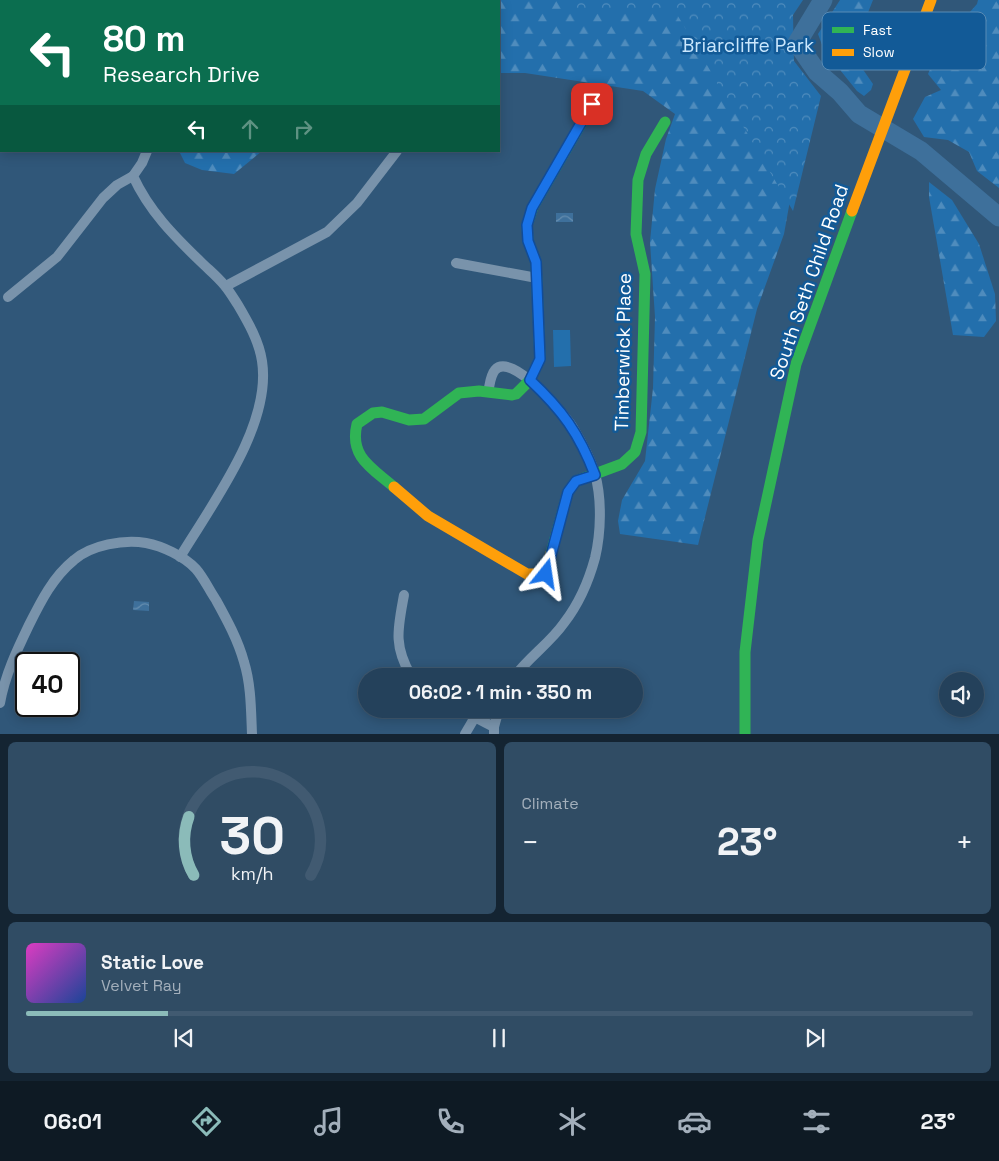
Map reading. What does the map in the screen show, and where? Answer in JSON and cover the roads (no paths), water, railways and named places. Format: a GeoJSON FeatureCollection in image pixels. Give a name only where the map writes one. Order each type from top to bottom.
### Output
{"type":"FeatureCollection","features":[{"type":"Feature","properties":{"kind":"street","name":"South Seth Child Road"},"geometry":{"type":"LineString","coordinates":[[927,12],[931,0]]}},
{"type":"Feature","properties":{"kind":"street","name":"South Seth Child Road"},"geometry":{"type":"LineString","coordinates":[[746,734],[745,652],[758,540],[796,364],[854,202],[905,70]]}},
{"type":"Feature","properties":{"kind":"street"},"geometry":{"type":"LineString","coordinates":[[522,668],[564,623],[582,593],[595,557],[600,521],[599,497],[595,475],[586,451],[571,425],[555,404],[530,380],[510,367],[502,366],[496,369],[492,375],[488,392],[516,394],[530,380],[540,359],[536,262],[528,241],[527,225],[532,208],[592,104]]}},
{"type":"Feature","properties":{"kind":"street","name":"Timberwick Place"},"geometry":{"type":"LineString","coordinates":[[488,392],[470,391],[459,393],[424,419],[409,420],[382,412],[366,416],[357,424],[354,430],[360,457],[428,516],[527,574],[546,574],[568,492],[576,481],[622,464],[635,452],[641,432],[645,274],[636,234],[638,180],[646,154],[665,122]]}},
{"type":"Feature","properties":{"kind":"street"},"geometry":{"type":"LineString","coordinates":[[8,297],[57,257],[103,198],[117,185],[133,176],[147,152]]}},
{"type":"Feature","properties":{"kind":"street"},"geometry":{"type":"LineString","coordinates":[[226,286],[327,232],[357,203],[395,152]]}},
{"type":"Feature","properties":{"kind":"street"},"geometry":{"type":"LineString","coordinates":[[133,176],[141,193],[167,228],[226,286],[256,340],[262,361],[263,383],[256,420],[240,459],[180,557]]}},
{"type":"Feature","properties":{"kind":"street"},"geometry":{"type":"LineString","coordinates":[[456,264],[537,278]]}},
{"type":"Feature","properties":{"kind":"street"},"geometry":{"type":"LineString","coordinates":[[0,703],[15,654],[40,602],[55,579],[75,559],[91,550],[124,542],[146,543],[166,550],[194,567],[203,578],[232,629],[245,663],[252,734]]}},
{"type":"Feature","properties":{"kind":"street"},"geometry":{"type":"LineString","coordinates":[[404,595],[397,633],[401,657],[407,668]]}},
{"type":"Feature","properties":{"kind":"street"},"geometry":{"type":"LineString","coordinates":[[465,734],[474,718]]}},
{"type":"Feature","properties":{"kind":"street"},"geometry":{"type":"LineString","coordinates":[[476,718],[494,730]]}},
{"type":"Feature","properties":{"kind":"water"},"geometry":{"type":"Polygon","coordinates":[[[556,213],[573,213],[573,222],[556,222],[556,213]]]}},
{"type":"Feature","properties":{"kind":"water"},"geometry":{"type":"Polygon","coordinates":[[[134,601],[149,602],[149,611],[133,610],[134,601]]]}},
{"type":"Feature","properties":{"kind":"waterway"},"geometry":{"type":"LineString","coordinates":[[823,0],[797,43],[817,72],[840,92],[859,114],[921,151],[999,217]]}},
{"type":"Feature","properties":{"kind":"park label","name":"Briarcliffe Park"},"geometry":{"type":"Point","coordinates":[748,45]}}]}
